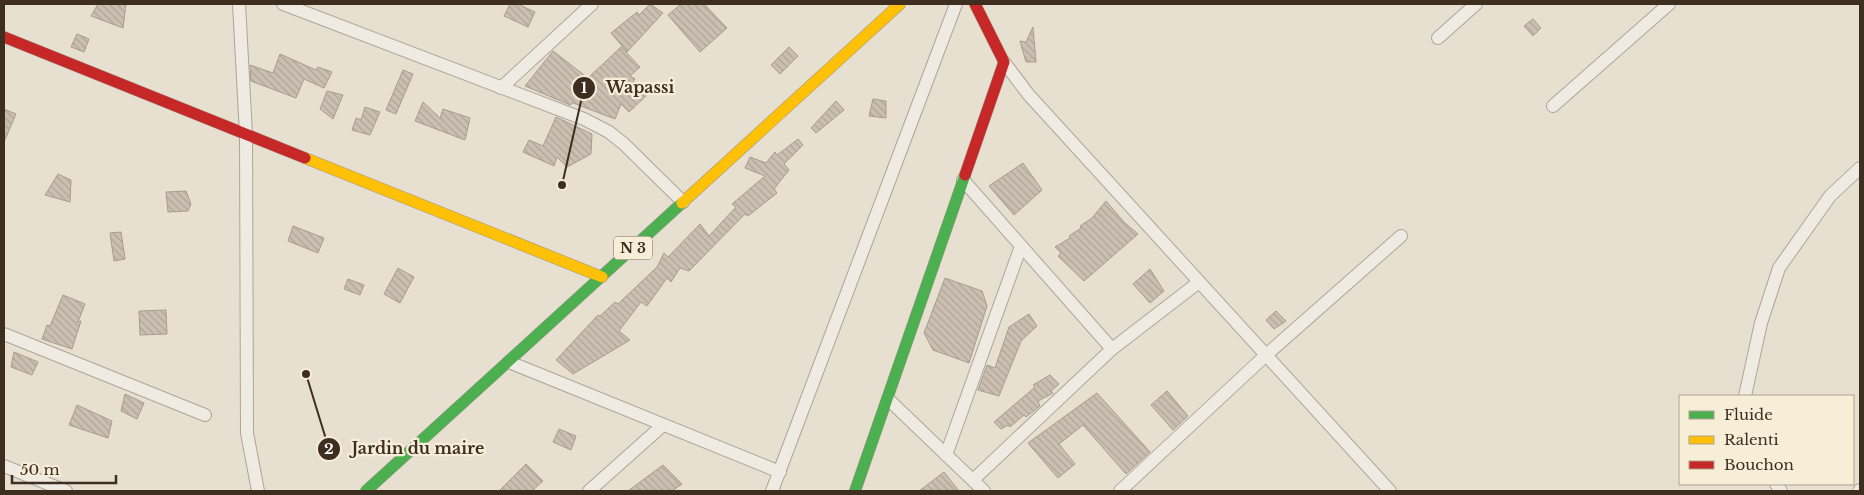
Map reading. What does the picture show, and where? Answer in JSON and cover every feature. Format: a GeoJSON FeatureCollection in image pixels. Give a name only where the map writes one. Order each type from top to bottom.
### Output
{"type":"FeatureCollection","features":[{"type":"Feature","properties":{"kind":"street"},"geometry":{"type":"LineString","coordinates":[[239,4],[246,134],[247,433],[258,491]]}},
{"type":"Feature","properties":{"kind":"street"},"geometry":{"type":"LineString","coordinates":[[283,4],[584,119],[609,132],[683,202]]}},
{"type":"Feature","properties":{"kind":"street"},"geometry":{"type":"LineString","coordinates":[[501,88],[592,4]]}},
{"type":"Feature","properties":{"kind":"street"},"geometry":{"type":"LineString","coordinates":[[880,4],[888,14]]}},
{"type":"Feature","properties":{"kind":"street","name":"N 3"},"geometry":{"type":"LineString","coordinates":[[366,491],[900,4]]}},
{"type":"Feature","properties":{"kind":"street"},"geometry":{"type":"LineString","coordinates":[[772,491],[956,4]]}},
{"type":"Feature","properties":{"kind":"street"},"geometry":{"type":"LineString","coordinates":[[975,4],[1004,62],[1028,94],[1390,491]]}},
{"type":"Feature","properties":{"kind":"street"},"geometry":{"type":"LineString","coordinates":[[1438,38],[1476,4]]}},
{"type":"Feature","properties":{"kind":"street"},"geometry":{"type":"LineString","coordinates":[[1553,106],[1669,4]]}},
{"type":"Feature","properties":{"kind":"street"},"geometry":{"type":"LineString","coordinates":[[4,37],[602,277]]}},
{"type":"Feature","properties":{"kind":"street"},"geometry":{"type":"LineString","coordinates":[[855,491],[1004,62]]}},
{"type":"Feature","properties":{"kind":"street"},"geometry":{"type":"LineString","coordinates":[[1746,395],[1761,323],[1779,268],[1830,196],[1860,168]]}},
{"type":"Feature","properties":{"kind":"street"},"geometry":{"type":"LineString","coordinates":[[963,180],[1112,349]]}},
{"type":"Feature","properties":{"kind":"street"},"geometry":{"type":"LineString","coordinates":[[1120,491],[1265,356],[1402,236]]}},
{"type":"Feature","properties":{"kind":"street"},"geometry":{"type":"LineString","coordinates":[[946,455],[1021,246]]}},
{"type":"Feature","properties":{"kind":"street"},"geometry":{"type":"LineString","coordinates":[[973,480],[1112,349],[1199,282]]}},
{"type":"Feature","properties":{"kind":"street"},"geometry":{"type":"LineString","coordinates":[[4,334],[205,415]]}},
{"type":"Feature","properties":{"kind":"street"},"geometry":{"type":"LineString","coordinates":[[509,362],[780,472]]}},
{"type":"Feature","properties":{"kind":"street"},"geometry":{"type":"LineString","coordinates":[[888,399],[984,491]]}},
{"type":"Feature","properties":{"kind":"street"},"geometry":{"type":"LineString","coordinates":[[589,491],[663,425]]}},
{"type":"Feature","properties":{"kind":"street"},"geometry":{"type":"LineString","coordinates":[[4,466],[66,491]]}},
{"type":"Feature","properties":{"kind":"building"},"geometry":{"type":"Polygon","coordinates":[[[98,4],[126,4],[123,28],[91,16],[98,4]]]}},
{"type":"Feature","properties":{"kind":"building"},"geometry":{"type":"Polygon","coordinates":[[[510,4],[518,4],[535,12],[528,27],[504,16],[510,4]]]}},
{"type":"Feature","properties":{"kind":"building"},"geometry":{"type":"Polygon","coordinates":[[[650,4],[663,13],[627,52],[611,33],[637,12],[639,15],[650,4]]]}},
{"type":"Feature","properties":{"kind":"building"},"geometry":{"type":"Polygon","coordinates":[[[681,4],[704,4],[727,28],[700,52],[668,15],[681,4]]]}},
{"type":"Feature","properties":{"kind":"building"},"geometry":{"type":"Polygon","coordinates":[[[1533,19],[1541,28],[1533,36],[1524,26],[1533,19]]]}},
{"type":"Feature","properties":{"kind":"building"},"geometry":{"type":"Polygon","coordinates":[[[1033,27],[1036,62],[1026,62],[1020,41],[1026,42],[1033,27]]]}},
{"type":"Feature","properties":{"kind":"building"},"geometry":{"type":"Polygon","coordinates":[[[77,34],[89,39],[84,52],[71,47],[77,34]]]}},
{"type":"Feature","properties":{"kind":"building"},"geometry":{"type":"Polygon","coordinates":[[[621,47],[640,67],[630,76],[635,79],[631,85],[648,94],[629,112],[621,104],[615,119],[573,103],[570,105],[525,86],[553,51],[588,78],[621,47]]]}},
{"type":"Feature","properties":{"kind":"building"},"geometry":{"type":"Polygon","coordinates":[[[789,47],[798,56],[780,74],[771,65],[789,47]]]}},
{"type":"Feature","properties":{"kind":"building"},"geometry":{"type":"Polygon","coordinates":[[[280,54],[316,70],[318,67],[332,72],[324,88],[304,79],[296,98],[251,81],[250,65],[273,73],[280,54]]]}},
{"type":"Feature","properties":{"kind":"building"},"geometry":{"type":"Polygon","coordinates":[[[403,70],[413,74],[396,114],[386,110],[403,70]]]}},
{"type":"Feature","properties":{"kind":"building"},"geometry":{"type":"Polygon","coordinates":[[[327,91],[343,95],[333,119],[320,109],[327,91]]]}},
{"type":"Feature","properties":{"kind":"building"},"geometry":{"type":"Polygon","coordinates":[[[873,99],[886,101],[886,118],[869,116],[873,99]]]}},
{"type":"Feature","properties":{"kind":"building"},"geometry":{"type":"Polygon","coordinates":[[[836,101],[844,110],[816,133],[811,128],[836,101]]]}},
{"type":"Feature","properties":{"kind":"building"},"geometry":{"type":"Polygon","coordinates":[[[423,102],[440,118],[443,109],[470,118],[465,140],[415,121],[423,102]]]}},
{"type":"Feature","properties":{"kind":"building"},"geometry":{"type":"Polygon","coordinates":[[[365,107],[380,112],[370,135],[352,130],[356,118],[361,120],[365,107]]]}},
{"type":"Feature","properties":{"kind":"building"},"geometry":{"type":"Polygon","coordinates":[[[4,109],[16,114],[4,142],[4,109]]]}},
{"type":"Feature","properties":{"kind":"building"},"geometry":{"type":"Polygon","coordinates":[[[556,117],[592,134],[591,154],[567,167],[557,157],[554,166],[523,152],[529,140],[543,146],[556,117]]]}},
{"type":"Feature","properties":{"kind":"building"},"geometry":{"type":"Polygon","coordinates":[[[798,139],[803,145],[784,164],[789,170],[774,189],[777,193],[748,216],[745,214],[689,271],[680,268],[671,282],[667,278],[647,306],[641,302],[619,331],[630,340],[573,374],[556,360],[598,315],[600,316],[615,302],[618,304],[657,267],[664,253],[668,257],[700,224],[709,236],[736,207],[732,204],[765,176],[745,168],[750,157],[766,163],[775,152],[777,155],[798,139]]]}},
{"type":"Feature","properties":{"kind":"building"},"geometry":{"type":"Polygon","coordinates":[[[1023,163],[1042,190],[1014,215],[989,186],[1023,163]]]}},
{"type":"Feature","properties":{"kind":"building"},"geometry":{"type":"Polygon","coordinates":[[[58,174],[71,180],[70,202],[45,195],[58,174]]]}},
{"type":"Feature","properties":{"kind":"building"},"geometry":{"type":"Polygon","coordinates":[[[186,191],[191,204],[188,211],[168,212],[166,192],[186,191]]]}},
{"type":"Feature","properties":{"kind":"building"},"geometry":{"type":"Polygon","coordinates":[[[1106,201],[1124,222],[1138,234],[1084,281],[1058,256],[1061,253],[1055,247],[1070,238],[1069,236],[1092,218],[1106,201]]]}},
{"type":"Feature","properties":{"kind":"building"},"geometry":{"type":"Polygon","coordinates":[[[293,226],[324,238],[318,253],[288,241],[293,226]]]}},
{"type":"Feature","properties":{"kind":"building"},"geometry":{"type":"Polygon","coordinates":[[[121,232],[125,259],[114,261],[110,233],[121,232]]]}},
{"type":"Feature","properties":{"kind":"building"},"geometry":{"type":"Polygon","coordinates":[[[398,268],[414,277],[400,303],[384,294],[398,268]]]}},
{"type":"Feature","properties":{"kind":"building"},"geometry":{"type":"Polygon","coordinates":[[[1150,269],[1164,291],[1150,303],[1133,284],[1150,269]]]}},
{"type":"Feature","properties":{"kind":"building"},"geometry":{"type":"Polygon","coordinates":[[[945,278],[982,291],[987,306],[969,363],[933,350],[924,333],[945,278]]]}},
{"type":"Feature","properties":{"kind":"building"},"geometry":{"type":"Polygon","coordinates":[[[348,279],[364,285],[360,295],[344,289],[348,279]]]}},
{"type":"Feature","properties":{"kind":"building"},"geometry":{"type":"Polygon","coordinates":[[[63,295],[85,304],[78,322],[81,321],[72,349],[42,339],[47,325],[50,326],[63,295]]]}},
{"type":"Feature","properties":{"kind":"building"},"geometry":{"type":"Polygon","coordinates":[[[166,310],[167,334],[140,335],[139,311],[166,310]]]}},
{"type":"Feature","properties":{"kind":"building"},"geometry":{"type":"Polygon","coordinates":[[[1276,311],[1286,321],[1274,329],[1266,320],[1276,311]]]}},
{"type":"Feature","properties":{"kind":"building"},"geometry":{"type":"Polygon","coordinates":[[[1029,314],[1037,326],[1021,341],[999,396],[978,390],[987,365],[995,368],[1009,327],[1029,314]]]}},
{"type":"Feature","properties":{"kind":"building"},"geometry":{"type":"Polygon","coordinates":[[[14,352],[38,362],[32,375],[11,367],[14,352]]]}},
{"type":"Feature","properties":{"kind":"building"},"geometry":{"type":"Polygon","coordinates":[[[1050,375],[1059,384],[1051,391],[1053,393],[1038,401],[1040,406],[1026,417],[1024,415],[1010,427],[1008,425],[1001,429],[994,422],[1035,387],[1033,385],[1050,375]]]}},
{"type":"Feature","properties":{"kind":"building"},"geometry":{"type":"Polygon","coordinates":[[[1167,391],[1188,416],[1173,430],[1151,405],[1167,391]]]}},
{"type":"Feature","properties":{"kind":"building"},"geometry":{"type":"Polygon","coordinates":[[[1097,393],[1150,452],[1126,474],[1083,425],[1059,444],[1075,464],[1058,478],[1028,443],[1097,393]]]}},
{"type":"Feature","properties":{"kind":"building"},"geometry":{"type":"Polygon","coordinates":[[[125,394],[144,403],[137,419],[121,411],[125,394]]]}},
{"type":"Feature","properties":{"kind":"building"},"geometry":{"type":"Polygon","coordinates":[[[77,405],[112,421],[108,438],[69,425],[77,405]]]}},
{"type":"Feature","properties":{"kind":"building"},"geometry":{"type":"Polygon","coordinates":[[[559,429],[576,436],[571,450],[553,442],[559,429]]]}},
{"type":"Feature","properties":{"kind":"building"},"geometry":{"type":"Polygon","coordinates":[[[526,464],[543,481],[532,491],[499,491],[526,464]]]}},
{"type":"Feature","properties":{"kind":"building"},"geometry":{"type":"Polygon","coordinates":[[[663,465],[682,484],[672,491],[628,491],[663,465]]]}},
{"type":"Feature","properties":{"kind":"building"},"geometry":{"type":"Polygon","coordinates":[[[944,472],[959,491],[919,491],[944,472]]]}},
{"type":"Feature","properties":{"kind":"traffic: fast"},"geometry":{"type":"LineString","coordinates":[[855,491],[965,175]]}},
{"type":"Feature","properties":{"kind":"traffic: fast"},"geometry":{"type":"LineString","coordinates":[[366,491],[682,203]]}},
{"type":"Feature","properties":{"kind":"traffic: slow"},"geometry":{"type":"LineString","coordinates":[[682,203],[900,4]]}},
{"type":"Feature","properties":{"kind":"traffic: slow"},"geometry":{"type":"LineString","coordinates":[[305,158],[602,277]]}},
{"type":"Feature","properties":{"kind":"traffic: jam"},"geometry":{"type":"LineString","coordinates":[[965,175],[1004,62],[975,4]]}},
{"type":"Feature","properties":{"kind":"traffic: jam"},"geometry":{"type":"LineString","coordinates":[[4,37],[305,158]]}},
{"type":"Feature","properties":{"kind":"place","name":"Wapassi"},"geometry":{"type":"Point","coordinates":[562,185]}},
{"type":"Feature","properties":{"kind":"place","name":"Jardin du maire"},"geometry":{"type":"Point","coordinates":[306,374]}}]}
